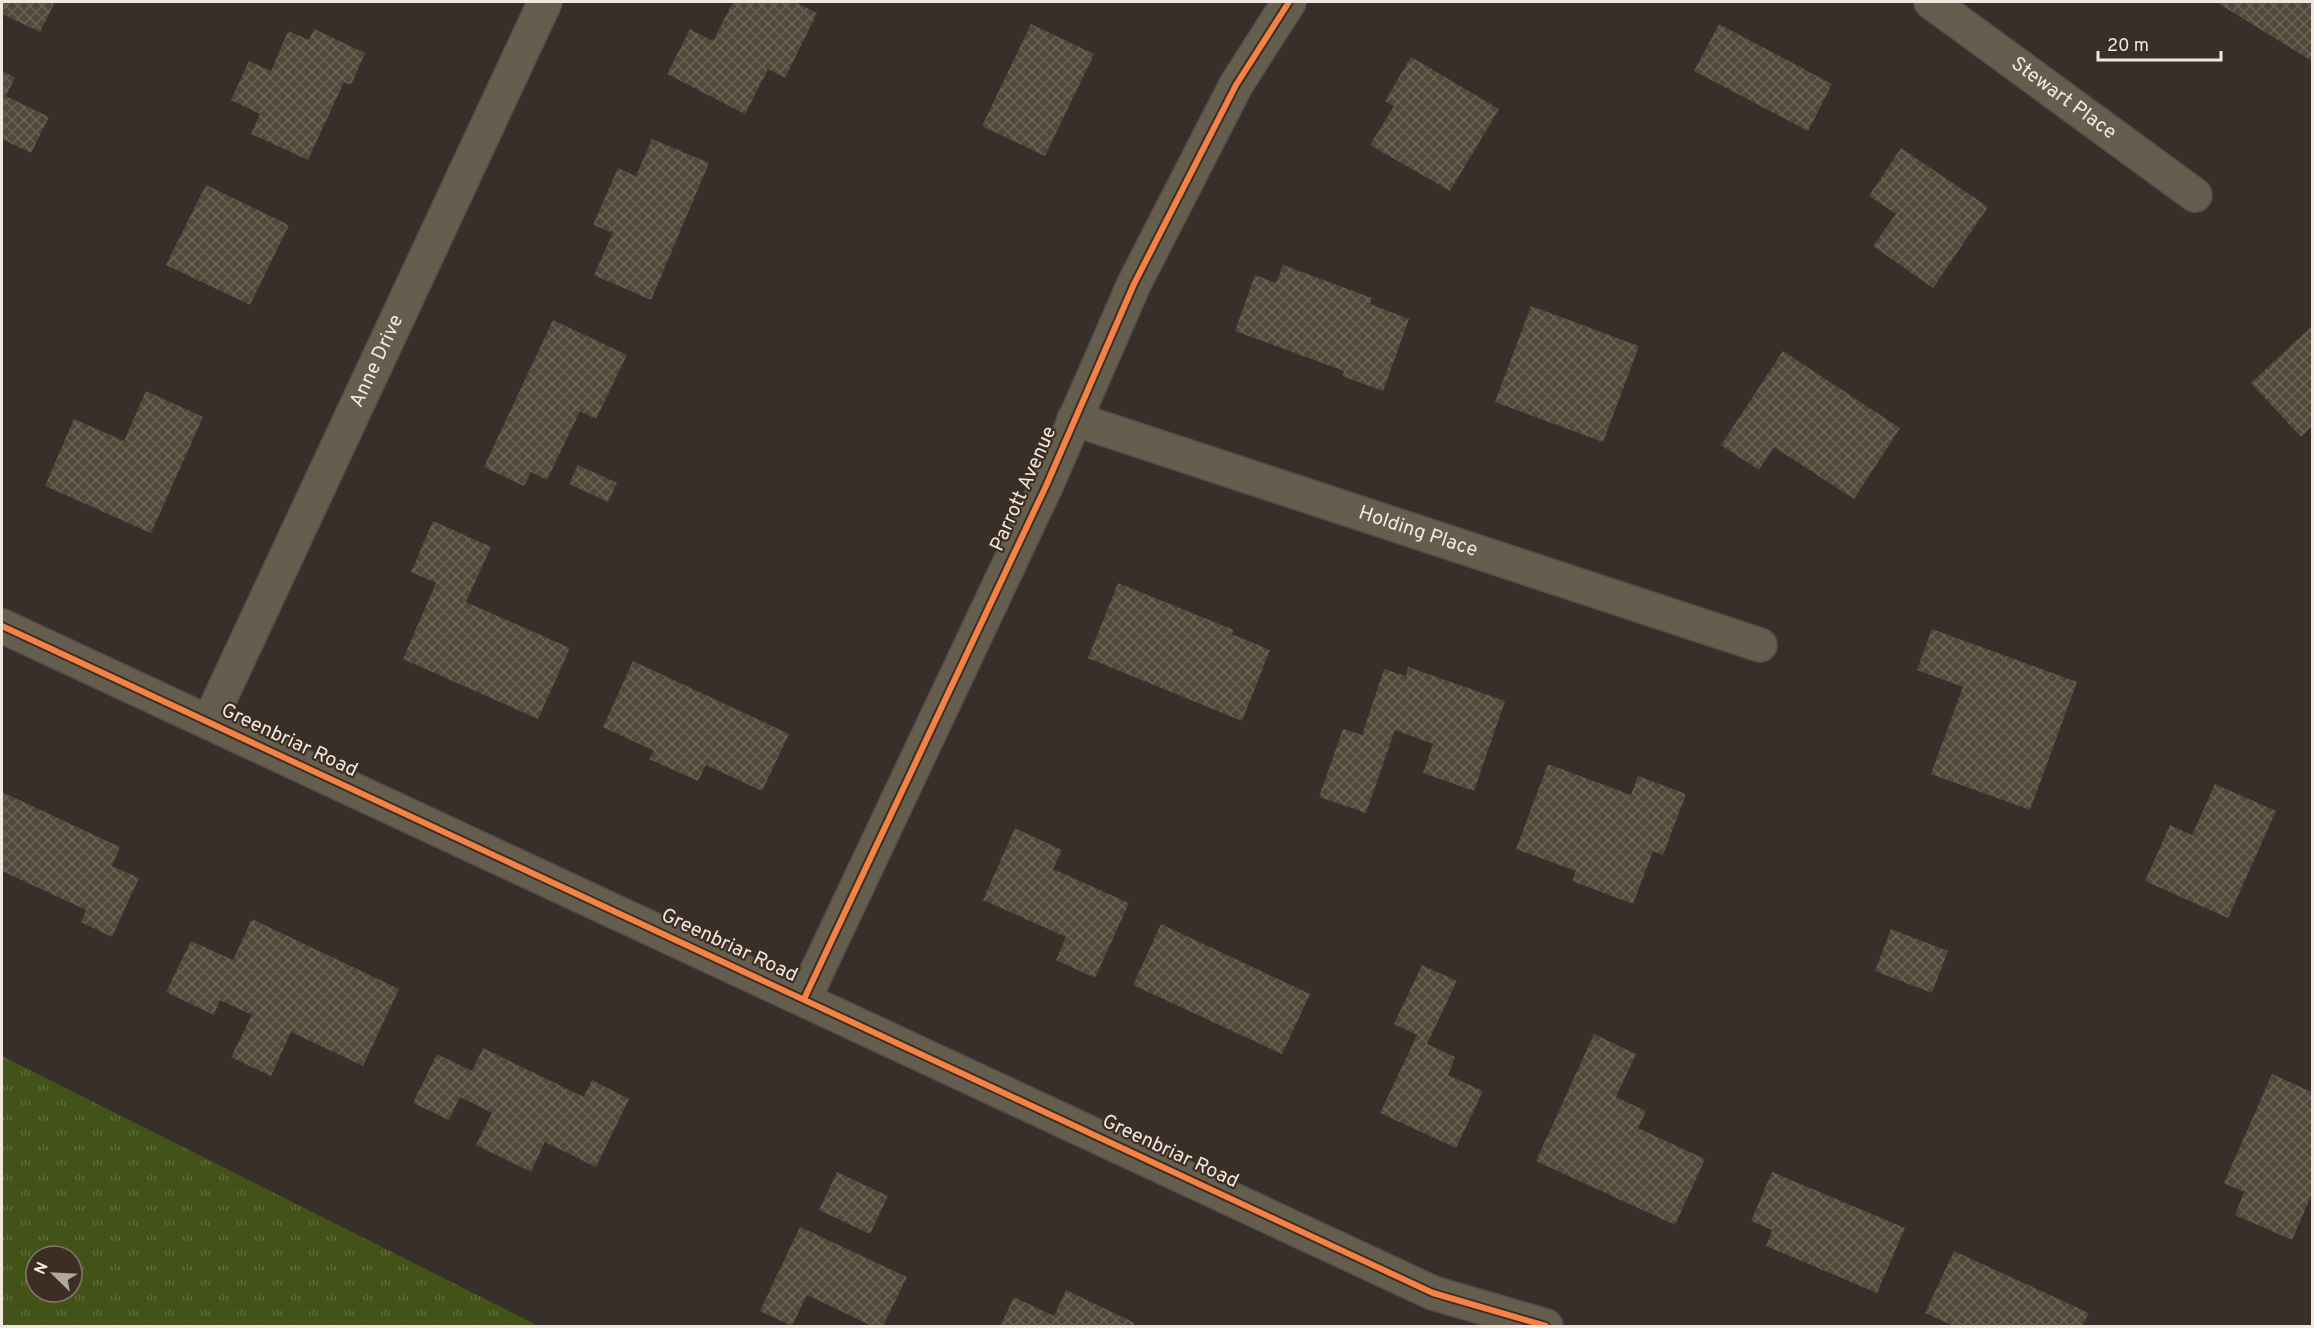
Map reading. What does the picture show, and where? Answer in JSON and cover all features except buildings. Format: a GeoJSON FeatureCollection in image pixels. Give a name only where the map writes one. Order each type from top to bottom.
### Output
{"type":"FeatureCollection","features":[{"type":"Feature","properties":{"kind":"street","name":"Anne Drive"},"geometry":{"type":"LineString","coordinates":[[209,722],[545,2]]}},
{"type":"Feature","properties":{"kind":"street","name":"Parrott Avenue"},"geometry":{"type":"LineString","coordinates":[[804,999],[1046,486],[1139,273],[1236,85],[1289,2]]}},
{"type":"Feature","properties":{"kind":"street","name":"Stewart Place"},"geometry":{"type":"LineString","coordinates":[[1931,2],[2195,195]]}},
{"type":"Feature","properties":{"kind":"street","name":"Holding Place"},"geometry":{"type":"LineString","coordinates":[[1074,419],[1760,645]]}},
{"type":"Feature","properties":{"kind":"street","name":"Greenbriar Road"},"geometry":{"type":"LineString","coordinates":[[2,626],[1433,1293],[1546,1326]]}},
{"type":"Feature","properties":{"kind":"green space"},"geometry":{"type":"Polygon","coordinates":[[[2,1056],[539,1326],[2,1326],[2,1056]]]}},
{"type":"Feature","properties":{"kind":"cycle path"},"geometry":{"type":"LineString","coordinates":[[804,999],[1046,486],[1134,284],[1236,85],[1289,2]]}},
{"type":"Feature","properties":{"kind":"cycle path"},"geometry":{"type":"LineString","coordinates":[[2,626],[1433,1293],[1546,1326]]}}]}
